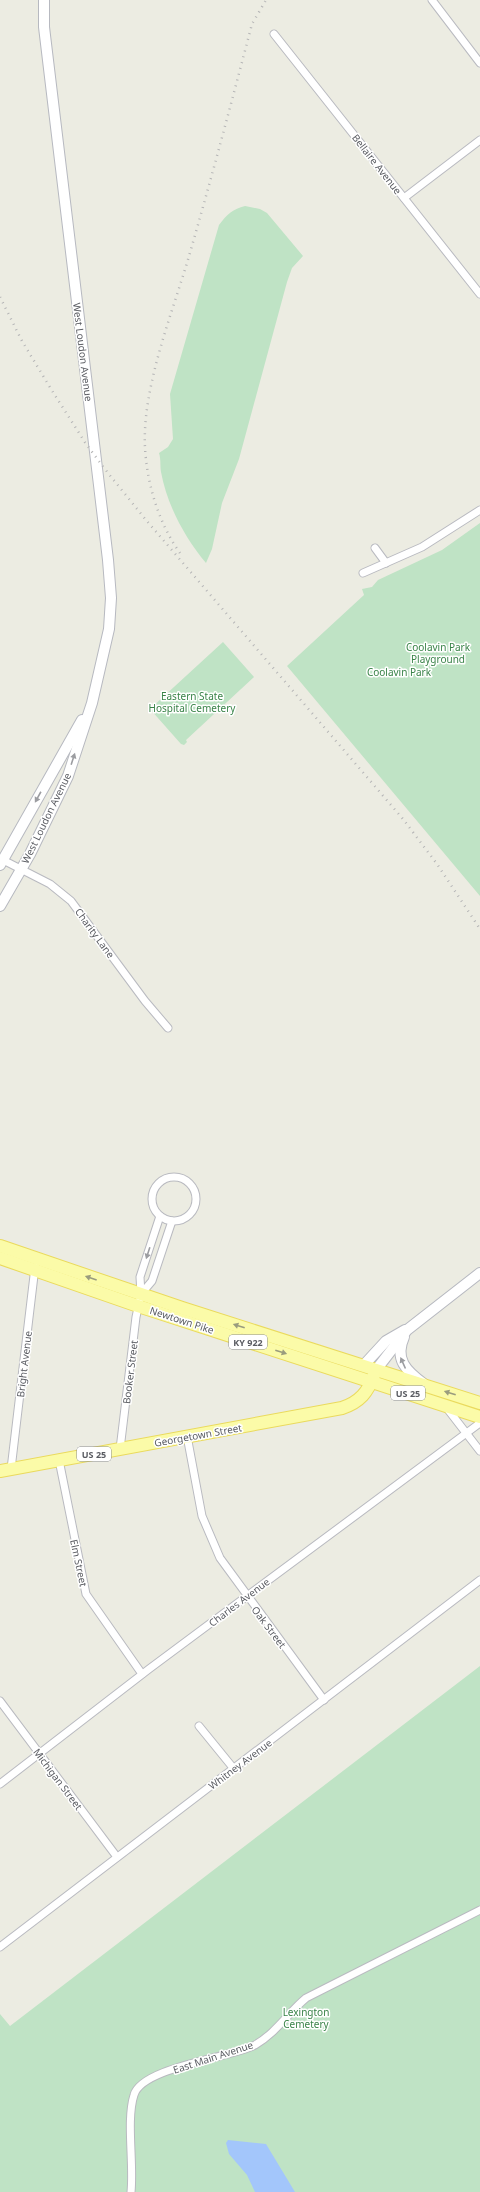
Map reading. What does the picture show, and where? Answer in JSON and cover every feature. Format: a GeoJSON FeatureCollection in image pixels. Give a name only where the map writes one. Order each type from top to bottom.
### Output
{"type":"FeatureCollection","features":[{"type":"Feature","properties":{"kind":"main road","name":"West Loudon Avenue"},"geometry":{"type":"LineString","coordinates":[[0,906],[21,870],[68,776],[92,703],[107,640],[111,609],[111,587],[44,27],[44,0]]}},
{"type":"Feature","properties":{"kind":"main road","name":"West Loudon Avenue"},"geometry":{"type":"LineString","coordinates":[[1,863],[92,703]]}},
{"type":"Feature","properties":{"kind":"main road","name":"Newtown Pike"},"geometry":{"type":"LineString","coordinates":[[0,1246],[36,1265]]}},
{"type":"Feature","properties":{"kind":"main road","name":"Newtown Pike"},"geometry":{"type":"LineString","coordinates":[[0,1258],[36,1265],[374,1376],[444,1404],[480,1416]]}},
{"type":"Feature","properties":{"kind":"main road"},"geometry":{"type":"LineString","coordinates":[[362,1366],[386,1341],[407,1330],[480,1273]]}},
{"type":"Feature","properties":{"kind":"main road","name":"Newtown Pike"},"geometry":{"type":"LineString","coordinates":[[140,1300],[362,1366],[374,1376],[428,1386],[480,1403]]}},
{"type":"Feature","properties":{"kind":"main road"},"geometry":{"type":"LineString","coordinates":[[374,1376],[407,1330]]}},
{"type":"Feature","properties":{"kind":"main road"},"geometry":{"type":"LineString","coordinates":[[407,1330],[399,1352],[402,1363],[406,1370],[428,1386]]}},
{"type":"Feature","properties":{"kind":"main road","name":"Georgetown Street"},"geometry":{"type":"LineString","coordinates":[[6,1470],[342,1408],[358,1401],[368,1391],[374,1376]]}},
{"type":"Feature","properties":{"kind":"street"},"geometry":{"type":"LineString","coordinates":[[432,0],[480,63]]}},
{"type":"Feature","properties":{"kind":"street","name":"Bellaire Avenue"},"geometry":{"type":"LineString","coordinates":[[274,34],[480,294]]}},
{"type":"Feature","properties":{"kind":"street"},"geometry":{"type":"LineString","coordinates":[[404,198],[480,140]]}},
{"type":"Feature","properties":{"kind":"street"},"geometry":{"type":"LineString","coordinates":[[363,573],[422,547],[480,510]]}},
{"type":"Feature","properties":{"kind":"street"},"geometry":{"type":"LineString","coordinates":[[375,548],[386,563]]}},
{"type":"Feature","properties":{"kind":"street","name":"Charity Lane"},"geometry":{"type":"LineString","coordinates":[[1,863],[21,870],[50,884],[71,901],[145,1001],[168,1028]]}},
{"type":"Feature","properties":{"kind":"street"},"geometry":{"type":"LineString","coordinates":[[170,1177],[184,1179],[194,1191],[194,1206],[188,1215],[178,1220],[172,1221],[160,1216],[152,1205],[152,1198],[156,1185],[170,1177]]}},
{"type":"Feature","properties":{"kind":"street","name":"Booker Street"},"geometry":{"type":"LineString","coordinates":[[120,1449],[140,1300],[140,1277],[160,1216]]}},
{"type":"Feature","properties":{"kind":"street"},"geometry":{"type":"LineString","coordinates":[[140,1300],[152,1281],[172,1221]]}},
{"type":"Feature","properties":{"kind":"street","name":"Bright Avenue"},"geometry":{"type":"LineString","coordinates":[[6,1470],[36,1265]]}},
{"type":"Feature","properties":{"kind":"street"},"geometry":{"type":"LineString","coordinates":[[444,1404],[480,1452]]}},
{"type":"Feature","properties":{"kind":"street","name":"Charles Avenue"},"geometry":{"type":"LineString","coordinates":[[0,1784],[142,1674],[480,1423]]}},
{"type":"Feature","properties":{"kind":"street","name":"Oak Street"},"geometry":{"type":"LineString","coordinates":[[187,1436],[200,1504],[208,1532],[220,1558],[246,1596],[324,1700]]}},
{"type":"Feature","properties":{"kind":"street","name":"Elm Street"},"geometry":{"type":"LineString","coordinates":[[59,1460],[86,1594],[142,1674]]}},
{"type":"Feature","properties":{"kind":"street","name":"Whitney Avenue"},"geometry":{"type":"LineString","coordinates":[[0,1947],[480,1580]]}},
{"type":"Feature","properties":{"kind":"street","name":"Michigan Street"},"geometry":{"type":"LineString","coordinates":[[0,1701],[117,1857]]}},
{"type":"Feature","properties":{"kind":"street"},"geometry":{"type":"LineString","coordinates":[[199,1726],[234,1769]]}},
{"type":"Feature","properties":{"kind":"street","name":"East Main Avenue"},"geometry":{"type":"LineString","coordinates":[[131,2192],[133,2167],[131,2111],[134,2094],[141,2083],[173,2069],[252,2046],[268,2037],[290,2011],[306,1998],[480,1910]]}},
{"type":"Feature","properties":{"kind":"green space"},"geometry":{"type":"Polygon","coordinates":[[[245,206],[260,209],[267,213],[303,256],[292,268],[287,282],[239,459],[222,503],[212,549],[206,563],[184,532],[172,509],[161,472],[159,453],[168,447],[173,439],[170,394],[219,225],[230,212],[245,206]]]}},
{"type":"Feature","properties":{"kind":"green space","name":"Coolavin Park"},"geometry":{"type":"Polygon","coordinates":[[[480,523],[480,896],[287,666],[364,595],[362,589],[372,587],[378,580],[442,550],[480,523]]]}},
{"type":"Feature","properties":{"kind":"green space","name":"Eastern State Hospital Cemetery"},"geometry":{"type":"Polygon","coordinates":[[[223,642],[254,677],[186,740],[187,742],[184,745],[181,744],[150,709],[223,642]]]}},
{"type":"Feature","properties":{"kind":"green space","name":"Lexington Cemetery"},"geometry":{"type":"Polygon","coordinates":[[[480,1666],[480,2192],[0,2192],[0,2014],[10,2026],[480,1666]]]}},
{"type":"Feature","properties":{"kind":"water"},"geometry":{"type":"Polygon","coordinates":[[[228,2140],[266,2144],[295,2192],[255,2192],[247,2175],[229,2154],[226,2143],[228,2140]]]}},
{"type":"Feature","properties":{"kind":"railway"},"geometry":{"type":"LineString","coordinates":[[180,553],[160,517],[148,476],[145,448],[145,426],[148,402],[158,355],[196,233],[252,24],[266,0]]}},
{"type":"Feature","properties":{"kind":"railway"},"geometry":{"type":"LineString","coordinates":[[0,297],[22,341],[51,389],[86,444],[108,473],[146,520],[403,819],[437,864],[480,929]]}},
{"type":"Feature","properties":{"kind":"park label","name":"Coolavin Park Playground"},"geometry":{"type":"Point","coordinates":[438,652]}}]}
